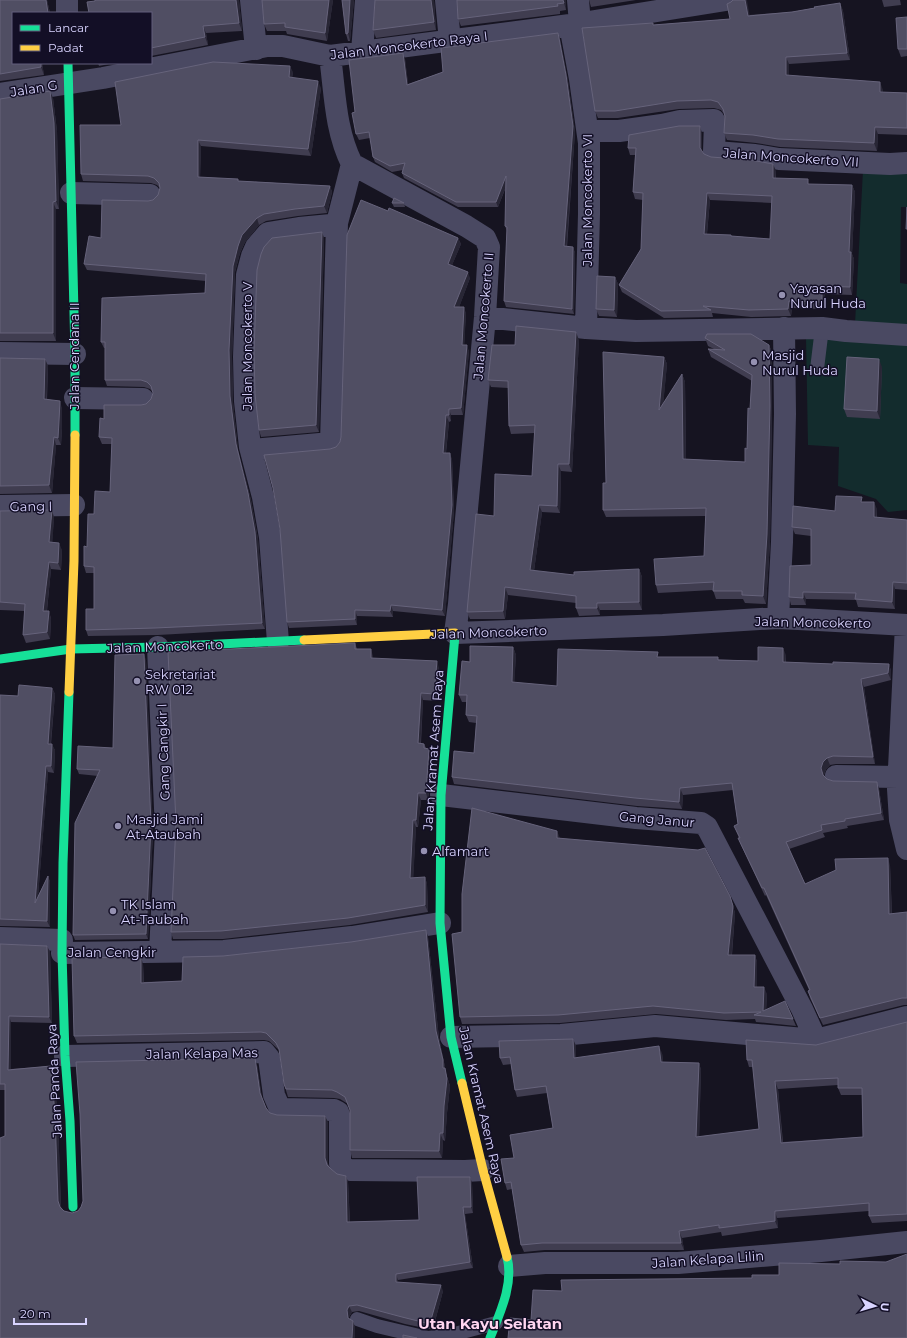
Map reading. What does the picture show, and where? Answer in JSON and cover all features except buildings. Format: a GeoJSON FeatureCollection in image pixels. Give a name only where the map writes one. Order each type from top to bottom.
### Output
{"type":"FeatureCollection","features":[{"type":"Feature","properties":{"kind":"street"},"geometry":{"type":"LineString","coordinates":[[67,0],[68,12]]}},
{"type":"Feature","properties":{"kind":"street"},"geometry":{"type":"LineString","coordinates":[[251,0],[256,49]]}},
{"type":"Feature","properties":{"kind":"street"},"geometry":{"type":"LineString","coordinates":[[362,52],[366,0]]}},
{"type":"Feature","properties":{"kind":"street"},"geometry":{"type":"LineString","coordinates":[[446,0],[450,41]]}},
{"type":"Feature","properties":{"kind":"street","name":"Jalan Moncokerto VI"},"geometry":{"type":"LineString","coordinates":[[578,0],[575,24],[580,79],[588,131],[590,175],[586,328]]}},
{"type":"Feature","properties":{"kind":"street","name":"Jalan Moncokerto Raya I"},"geometry":{"type":"LineString","coordinates":[[68,73],[103,78],[267,46],[283,46],[330,56],[575,24],[726,0]]}},
{"type":"Feature","properties":{"kind":"street"},"geometry":{"type":"LineString","coordinates":[[251,450],[331,443],[337,222],[352,164],[339,131],[330,56]]}},
{"type":"Feature","properties":{"kind":"street","name":"Jalan G"},"geometry":{"type":"LineString","coordinates":[[0,94],[68,73]]}},
{"type":"Feature","properties":{"kind":"street","name":"Jalan Cendana II"},"geometry":{"type":"LineString","coordinates":[[68,73],[75,354],[75,398],[68,505],[74,561],[71,650]]}},
{"type":"Feature","properties":{"kind":"street","name":"Jalan Moncokerto VII"},"geometry":{"type":"LineString","coordinates":[[588,131],[619,131],[680,121],[714,120],[715,152],[755,155],[779,159],[890,164],[907,163]]}},
{"type":"Feature","properties":{"kind":"street","name":"Jalan Moncokerto II"},"geometry":{"type":"LineString","coordinates":[[352,164],[466,226],[484,238],[489,247],[485,317],[459,604],[455,633]]}},
{"type":"Feature","properties":{"kind":"street"},"geometry":{"type":"LineString","coordinates":[[71,193],[150,195]]}},
{"type":"Feature","properties":{"kind":"street","name":"Jalan Moncokerto V"},"geometry":{"type":"LineString","coordinates":[[278,642],[270,537],[263,497],[251,450],[245,401],[244,357],[247,274],[256,247],[268,233],[331,225],[337,222]]}},
{"type":"Feature","properties":{"kind":"street"},"geometry":{"type":"LineString","coordinates":[[485,317],[586,328],[636,331],[822,328],[907,335]]}},
{"type":"Feature","properties":{"kind":"street"},"geometry":{"type":"LineString","coordinates":[[778,618],[782,542],[785,414],[784,328]]}},
{"type":"Feature","properties":{"kind":"street"},"geometry":{"type":"LineString","coordinates":[[0,353],[75,354]]}},
{"type":"Feature","properties":{"kind":"street"},"geometry":{"type":"LineString","coordinates":[[75,398],[143,399]]}},
{"type":"Feature","properties":{"kind":"street","name":"Gang I"},"geometry":{"type":"LineString","coordinates":[[0,506],[68,505]]}},
{"type":"Feature","properties":{"kind":"street","name":"Jalan Moncokerto"},"geometry":{"type":"LineString","coordinates":[[0,659],[71,650],[158,648],[455,633],[663,625],[778,618],[907,625]]}},
{"type":"Feature","properties":{"kind":"street"},"geometry":{"type":"LineString","coordinates":[[907,625],[900,820],[907,849]]}},
{"type":"Feature","properties":{"kind":"street","name":"Jalan Kramat Asem Raya"},"geometry":{"type":"LineString","coordinates":[[455,633],[441,795],[440,923],[451,1037],[482,1170],[509,1266],[509,1281],[505,1302],[490,1338]]}},
{"type":"Feature","properties":{"kind":"street","name":"Gang Cangkir I"},"geometry":{"type":"LineString","coordinates":[[158,648],[166,831],[160,952]]}},
{"type":"Feature","properties":{"kind":"street","name":"Jalan Cengkir"},"geometry":{"type":"LineString","coordinates":[[71,650],[63,863],[62,947],[160,952],[224,951],[352,937],[440,923]]}},
{"type":"Feature","properties":{"kind":"street"},"geometry":{"type":"LineString","coordinates":[[836,776],[901,784]]}},
{"type":"Feature","properties":{"kind":"street","name":"Gang Janur"},"geometry":{"type":"LineString","coordinates":[[441,795],[636,818],[701,823],[706,827],[802,1009],[816,1040]]}},
{"type":"Feature","properties":{"kind":"street"},"geometry":{"type":"LineString","coordinates":[[0,938],[62,947]]}},
{"type":"Feature","properties":{"kind":"street","name":"Jalan Panda Raya"},"geometry":{"type":"LineString","coordinates":[[62,947],[65,1056],[70,1121],[73,1207]]}},
{"type":"Feature","properties":{"kind":"street"},"geometry":{"type":"LineString","coordinates":[[451,1037],[561,1035],[655,1026],[816,1040],[907,1017]]}},
{"type":"Feature","properties":{"kind":"street","name":"Jalan Kelapa Mas"},"geometry":{"type":"LineString","coordinates":[[65,1056],[264,1052],[269,1058],[274,1095],[280,1109],[334,1110],[338,1112],[340,1118],[340,1164],[343,1168],[364,1171],[482,1170]]}},
{"type":"Feature","properties":{"kind":"street","name":"Jalan Kelapa Lilin"},"geometry":{"type":"LineString","coordinates":[[509,1266],[546,1263],[678,1263],[907,1242]]}},
{"type":"Feature","properties":{"kind":"lane"},"geometry":{"type":"LineString","coordinates":[[816,369],[822,328]]}},
{"type":"Feature","properties":{"kind":"lane"},"geometry":{"type":"LineString","coordinates":[[357,1319],[377,1326],[429,1338],[451,1335],[496,1323]]}},
{"type":"Feature","properties":{"kind":"green space"},"geometry":{"type":"Polygon","coordinates":[[[863,170],[907,171],[907,207],[901,207],[900,283],[907,284],[907,327],[855,324],[863,170]]]}},
{"type":"Feature","properties":{"kind":"green space"},"geometry":{"type":"Polygon","coordinates":[[[806,338],[907,343],[907,510],[888,512],[876,499],[838,486],[839,447],[808,445],[806,338]]]}},
{"type":"Feature","properties":{"kind":"traffic: fast"},"geometry":{"type":"LineString","coordinates":[[68,64],[75,354],[75,435]]}},
{"type":"Feature","properties":{"kind":"traffic: fast"},"geometry":{"type":"LineString","coordinates":[[455,635],[441,795],[440,923],[451,1037],[462,1083]]}},
{"type":"Feature","properties":{"kind":"traffic: fast"},"geometry":{"type":"LineString","coordinates":[[0,659],[71,649],[158,647],[304,640]]}},
{"type":"Feature","properties":{"kind":"traffic: fast"},"geometry":{"type":"LineString","coordinates":[[69,692],[63,863],[62,953],[65,1056],[70,1121],[73,1207]]}},
{"type":"Feature","properties":{"kind":"traffic: fast"},"geometry":{"type":"LineString","coordinates":[[490,1338],[505,1298],[509,1278],[507,1257]]}},
{"type":"Feature","properties":{"kind":"traffic: slow"},"geometry":{"type":"LineString","coordinates":[[69,692],[74,561],[75,435]]}},
{"type":"Feature","properties":{"kind":"traffic: slow"},"geometry":{"type":"LineString","coordinates":[[304,640],[455,633],[455,635]]}},
{"type":"Feature","properties":{"kind":"traffic: slow"},"geometry":{"type":"LineString","coordinates":[[462,1083],[483,1170],[507,1257]]}},
{"type":"Feature","properties":{"kind":"place","name":"Yayasan Nurul Huda"},"geometry":{"type":"Point","coordinates":[782,295]}},
{"type":"Feature","properties":{"kind":"place","name":"Masjid Nurul Huda"},"geometry":{"type":"Point","coordinates":[754,362]}},
{"type":"Feature","properties":{"kind":"place","name":"Sekretariat RW 012"},"geometry":{"type":"Point","coordinates":[137,681]}},
{"type":"Feature","properties":{"kind":"place","name":"Masjid Jami At-Ataubah"},"geometry":{"type":"Point","coordinates":[118,826]}},
{"type":"Feature","properties":{"kind":"place","name":"Alfamart"},"geometry":{"type":"Point","coordinates":[424,851]}},
{"type":"Feature","properties":{"kind":"place","name":"TK Islam At-Taubah"},"geometry":{"type":"Point","coordinates":[113,911]}},
{"type":"Feature","properties":{"kind":"district","name":"Utan Kayu Selatan"},"geometry":{"type":"Point","coordinates":[490,1323]}}]}
